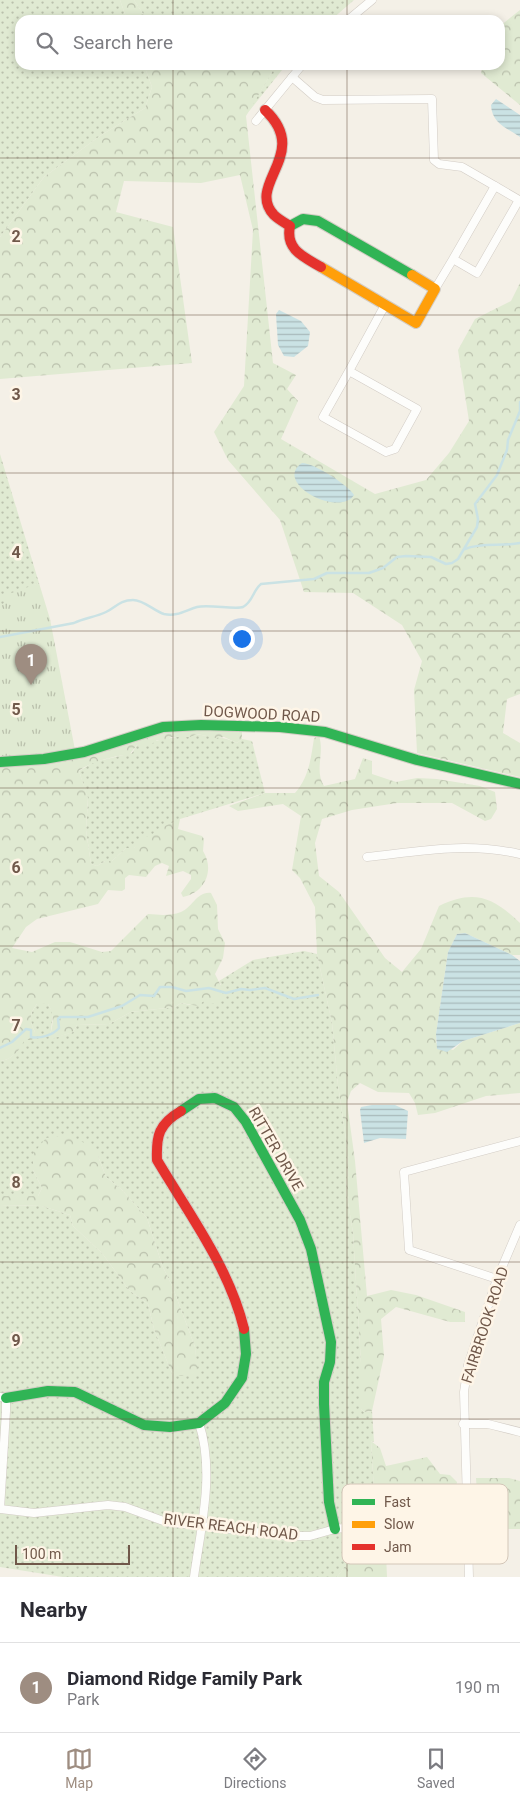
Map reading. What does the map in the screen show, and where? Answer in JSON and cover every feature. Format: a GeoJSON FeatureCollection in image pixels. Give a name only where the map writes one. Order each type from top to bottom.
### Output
{"type":"FeatureCollection","features":[{"type":"Feature","properties":{"kind":"street"},"geometry":{"type":"LineString","coordinates":[[354,15],[372,0]]}},
{"type":"Feature","properties":{"kind":"street"},"geometry":{"type":"LineString","coordinates":[[256,121],[298,70]]}},
{"type":"Feature","properties":{"kind":"street"},"geometry":{"type":"LineString","coordinates":[[292,77],[315,97],[323,100],[432,99],[434,160],[439,164],[462,167],[519,200],[477,272],[453,259]]}},
{"type":"Feature","properties":{"kind":"street"},"geometry":{"type":"LineString","coordinates":[[265,110],[277,122],[283,138],[279,157],[266,193],[267,207],[275,218],[290,226]]}},
{"type":"Feature","properties":{"kind":"street"},"geometry":{"type":"LineString","coordinates":[[436,288],[311,218],[300,219],[290,226],[288,240],[296,252],[416,322],[436,288],[453,259],[495,186]]}},
{"type":"Feature","properties":{"kind":"street"},"geometry":{"type":"LineString","coordinates":[[348,371],[417,409],[394,449],[386,452],[323,417],[348,371],[386,305]]}},
{"type":"Feature","properties":{"kind":"street","name":"DOGWOOD ROAD"},"geometry":{"type":"LineString","coordinates":[[0,762],[72,754],[102,747],[149,730],[172,726],[280,727],[325,732],[417,760],[520,784]]}},
{"type":"Feature","properties":{"kind":"street"},"geometry":{"type":"LineString","coordinates":[[367,857],[465,846],[493,848],[520,854]]}},
{"type":"Feature","properties":{"kind":"street","name":"RITTER DRIVE"},"geometry":{"type":"LineString","coordinates":[[199,1423],[225,1403],[242,1378],[246,1354],[246,1332],[229,1281],[158,1160],[156,1143],[164,1121],[199,1099],[215,1098],[234,1106],[246,1122],[300,1220],[312,1249],[331,1342],[330,1362],[324,1382],[324,1404],[329,1502],[335,1529]]}},
{"type":"Feature","properties":{"kind":"street"},"geometry":{"type":"LineString","coordinates":[[497,1279],[409,1250],[404,1172],[520,1141]]}},
{"type":"Feature","properties":{"kind":"street","name":"FAIRBROOK ROAD"},"geometry":{"type":"LineString","coordinates":[[465,1484],[463,1424],[464,1392],[468,1365],[497,1279],[520,1225]]}},
{"type":"Feature","properties":{"kind":"street"},"geometry":{"type":"LineString","coordinates":[[3,1398],[48,1391],[76,1392],[144,1425],[170,1428],[199,1423],[205,1441],[206,1479],[194,1577]]}},
{"type":"Feature","properties":{"kind":"street","name":"RIVER REACH ROAD"},"geometry":{"type":"LineString","coordinates":[[3,1398],[0,1509],[34,1513],[63,1511],[90,1505],[108,1505],[132,1509],[166,1522],[288,1536],[310,1536],[342,1528]]}},
{"type":"Feature","properties":{"kind":"street"},"geometry":{"type":"LineString","coordinates":[[463,1424],[488,1424],[520,1432]]}},
{"type":"Feature","properties":{"kind":"street","name":"FAIRBROOK ROAD"},"geometry":{"type":"LineString","coordinates":[[468,1564],[469,1577]]}},
{"type":"Feature","properties":{"kind":"green space"},"geometry":{"type":"Polygon","coordinates":[[[0,0],[120,0],[125,15],[15,15],[15,70],[146,70],[152,87],[145,108],[100,136],[44,177],[0,237],[0,0]]]}},
{"type":"Feature","properties":{"kind":"green space"},"geometry":{"type":"Polygon","coordinates":[[[120,0],[134,0],[144,15],[125,15],[120,0]]]}},
{"type":"Feature","properties":{"kind":"green space"},"geometry":{"type":"Polygon","coordinates":[[[134,0],[354,0],[337,15],[144,15],[134,0]]]}},
{"type":"Feature","properties":{"kind":"green space"},"geometry":{"type":"Polygon","coordinates":[[[520,10],[520,105],[481,73],[482,70],[505,70],[505,22],[520,10]]]}},
{"type":"Feature","properties":{"kind":"green space"},"geometry":{"type":"Polygon","coordinates":[[[146,70],[273,70],[246,116],[273,363],[296,375],[287,389],[298,401],[281,439],[375,494],[426,480],[449,453],[469,421],[458,350],[475,319],[511,301],[520,283],[520,694],[507,699],[503,733],[520,743],[520,777],[417,753],[414,690],[422,661],[402,625],[353,593],[304,592],[280,520],[228,460],[214,432],[244,386],[253,230],[240,175],[201,183],[124,181],[116,212],[173,227],[192,363],[0,379],[0,237],[44,177],[100,136],[145,108],[152,87],[146,70]]]}},
{"type":"Feature","properties":{"kind":"green space"},"geometry":{"type":"Polygon","coordinates":[[[273,70],[282,70],[246,115],[273,70]]]}},
{"type":"Feature","properties":{"kind":"green space"},"geometry":{"type":"Polygon","coordinates":[[[0,454],[39,583],[30,587],[0,609],[0,454]]]}},
{"type":"Feature","properties":{"kind":"green space"},"geometry":{"type":"Polygon","coordinates":[[[39,583],[50,619],[75,750],[46,755],[0,758],[0,609],[6,595],[39,583]]]}},
{"type":"Feature","properties":{"kind":"green space"},"geometry":{"type":"Polygon","coordinates":[[[242,729],[242,739],[237,743],[224,737],[216,738],[197,734],[190,737],[171,737],[165,741],[157,740],[152,744],[137,745],[129,755],[103,760],[79,771],[88,798],[86,830],[91,864],[97,866],[105,861],[112,861],[126,848],[134,848],[145,837],[152,835],[156,830],[180,819],[178,829],[202,836],[204,839],[203,851],[208,866],[208,873],[206,880],[197,891],[183,897],[181,893],[191,879],[191,875],[183,871],[166,876],[169,866],[162,863],[155,866],[146,877],[129,875],[125,878],[125,889],[122,891],[108,890],[98,904],[37,919],[26,927],[12,948],[32,952],[55,942],[70,942],[102,952],[111,951],[148,914],[169,915],[181,912],[198,897],[211,893],[217,905],[218,929],[225,943],[223,958],[215,974],[223,990],[222,999],[212,1004],[205,1000],[198,1006],[181,1003],[175,1007],[131,1012],[109,1024],[77,1025],[73,1032],[49,1040],[53,1022],[52,1013],[48,1004],[37,1004],[32,1011],[31,1017],[35,1032],[32,1040],[24,1040],[15,1054],[8,1059],[0,1061],[0,765],[163,730],[242,729]]]}},
{"type":"Feature","properties":{"kind":"green space"},"geometry":{"type":"Polygon","coordinates":[[[196,734],[222,738],[237,743],[242,739],[252,741],[265,793],[180,819],[134,848],[126,848],[112,861],[105,861],[97,866],[91,864],[86,830],[88,799],[79,771],[94,762],[132,753],[137,745],[196,734]]]}},
{"type":"Feature","properties":{"kind":"green space"},"geometry":{"type":"Polygon","coordinates":[[[319,736],[321,742],[320,774],[324,786],[355,779],[363,758],[372,761],[372,774],[396,782],[417,778],[437,779],[480,786],[495,792],[497,809],[491,819],[485,821],[452,803],[397,803],[352,810],[322,819],[315,843],[319,876],[339,892],[385,958],[402,972],[421,949],[439,906],[451,901],[473,897],[482,898],[501,907],[520,923],[520,955],[512,955],[465,933],[457,934],[448,952],[436,1043],[453,1050],[463,1041],[520,1023],[520,1093],[486,1096],[435,1113],[418,1115],[415,1103],[409,1093],[378,1092],[360,1083],[351,1091],[347,1102],[355,1161],[367,1296],[391,1290],[416,1295],[465,1312],[465,1322],[450,1322],[396,1307],[381,1319],[384,1356],[372,1411],[364,1412],[361,1409],[361,1363],[353,1233],[346,1190],[348,1167],[346,1139],[332,1023],[317,954],[315,907],[300,878],[292,870],[301,816],[283,804],[238,811],[229,806],[265,793],[295,793],[306,774],[314,738],[319,736]]]}},
{"type":"Feature","properties":{"kind":"green space"},"geometry":{"type":"Polygon","coordinates":[[[304,951],[317,954],[332,1023],[346,1139],[348,1167],[346,1190],[353,1233],[361,1363],[361,1409],[364,1412],[372,1411],[374,1442],[371,1441],[374,1484],[342,1484],[342,1564],[347,1564],[337,1577],[63,1577],[0,1567],[0,1205],[42,1206],[70,1215],[73,1226],[102,1253],[129,1290],[148,1304],[154,1329],[173,1376],[197,1376],[195,1347],[173,1288],[162,1265],[147,1218],[122,1190],[106,1177],[98,1156],[33,1170],[42,1188],[38,1196],[0,1196],[0,1061],[11,1057],[20,1047],[23,1039],[35,1032],[31,1018],[32,1011],[37,1004],[48,1004],[53,1013],[50,1039],[73,1032],[77,1025],[109,1024],[131,1012],[175,1007],[181,1003],[190,1005],[221,985],[219,981],[253,960],[304,951]]]}},
{"type":"Feature","properties":{"kind":"green space"},"geometry":{"type":"Polygon","coordinates":[[[67,1135],[89,1145],[98,1156],[106,1177],[122,1190],[147,1218],[162,1265],[173,1288],[195,1347],[198,1376],[173,1376],[154,1329],[148,1304],[129,1290],[102,1253],[73,1226],[70,1215],[42,1206],[0,1205],[0,1196],[38,1196],[42,1188],[33,1170],[33,1154],[46,1138],[67,1135]]]}},
{"type":"Feature","properties":{"kind":"green space"},"geometry":{"type":"Polygon","coordinates":[[[371,1441],[380,1448],[386,1466],[427,1457],[440,1474],[450,1475],[457,1482],[457,1484],[374,1484],[371,1441]]]}},
{"type":"Feature","properties":{"kind":"green space"},"geometry":{"type":"Polygon","coordinates":[[[476,1478],[509,1478],[520,1481],[520,1529],[508,1529],[508,1484],[476,1484],[476,1478]]]}},
{"type":"Feature","properties":{"kind":"green space"},"geometry":{"type":"Polygon","coordinates":[[[347,1564],[386,1564],[387,1577],[337,1577],[347,1564]]]}},
{"type":"Feature","properties":{"kind":"water"},"geometry":{"type":"Polygon","coordinates":[[[496,99],[520,115],[520,137],[501,125],[494,117],[491,105],[496,99]]]}},
{"type":"Feature","properties":{"kind":"water"},"geometry":{"type":"Polygon","coordinates":[[[279,310],[301,321],[310,332],[308,346],[294,357],[284,356],[278,345],[276,314],[279,310]]]}},
{"type":"Feature","properties":{"kind":"water"},"geometry":{"type":"Polygon","coordinates":[[[302,463],[330,475],[354,495],[347,501],[336,503],[312,495],[302,488],[296,480],[295,471],[302,463]]]}},
{"type":"Feature","properties":{"kind":"water"},"geometry":{"type":"Polygon","coordinates":[[[465,933],[512,955],[520,961],[520,1023],[463,1041],[447,1052],[437,1049],[436,1034],[448,952],[457,934],[465,933]]]}},
{"type":"Feature","properties":{"kind":"water"},"geometry":{"type":"Polygon","coordinates":[[[395,1105],[408,1111],[406,1139],[380,1138],[364,1143],[360,1110],[361,1107],[395,1105]]]}},
{"type":"Feature","properties":{"kind":"waterway"},"geometry":{"type":"LineString","coordinates":[[520,402],[520,410]]}},
{"type":"Feature","properties":{"kind":"waterway"},"geometry":{"type":"LineString","coordinates":[[0,637],[74,623],[102,614],[121,602],[129,600],[137,600],[160,613],[169,615],[202,606],[239,608],[249,602],[261,584],[314,579],[327,573],[369,573],[383,568],[397,557],[406,556],[431,557],[446,564],[452,563],[458,559],[477,527],[478,519],[475,504],[497,475],[520,411]]}},
{"type":"Feature","properties":{"kind":"waterway"},"geometry":{"type":"LineString","coordinates":[[465,549],[478,546],[520,543]]}},
{"type":"Feature","properties":{"kind":"waterway"},"geometry":{"type":"LineString","coordinates":[[0,1048],[12,1042],[26,1029],[31,1030],[31,1037],[46,1036],[59,1028],[58,1019],[60,1017],[88,1017],[122,1006],[140,995],[154,996],[160,987],[172,987],[186,991],[209,988],[226,993],[241,989],[265,988],[294,999],[318,995]]}},
{"type":"Feature","properties":{"kind":"traffic: fast"},"geometry":{"type":"LineString","coordinates":[[290,226],[303,219],[318,221],[412,275]]}},
{"type":"Feature","properties":{"kind":"traffic: fast"},"geometry":{"type":"LineString","coordinates":[[0,762],[44,759],[84,752],[163,727],[201,725],[280,727],[325,732],[417,760],[520,784]]}},
{"type":"Feature","properties":{"kind":"traffic: fast"},"geometry":{"type":"LineString","coordinates":[[181,1111],[199,1099],[215,1098],[234,1107],[246,1122],[300,1220],[311,1249],[331,1342],[330,1362],[324,1382],[324,1404],[329,1502],[335,1529]]}},
{"type":"Feature","properties":{"kind":"traffic: fast"},"geometry":{"type":"LineString","coordinates":[[6,1398],[48,1391],[75,1392],[144,1425],[170,1427],[199,1423],[225,1403],[242,1378],[246,1354],[244,1329]]}},
{"type":"Feature","properties":{"kind":"traffic: slow"},"geometry":{"type":"LineString","coordinates":[[321,267],[416,323],[435,289],[412,275]]}},
{"type":"Feature","properties":{"kind":"traffic: jam"},"geometry":{"type":"LineString","coordinates":[[265,110],[278,126],[282,141],[281,154],[267,192],[267,203],[274,215],[290,226],[290,241],[297,252],[321,267]]}},
{"type":"Feature","properties":{"kind":"traffic: jam"},"geometry":{"type":"LineString","coordinates":[[181,1111],[168,1121],[160,1131],[157,1144],[157,1160],[195,1221],[229,1284],[244,1329]]}},
{"type":"Feature","properties":{"kind":"place","name":"Diamond Ridge Family Park"},"geometry":{"type":"Point","coordinates":[31,685]}}]}
